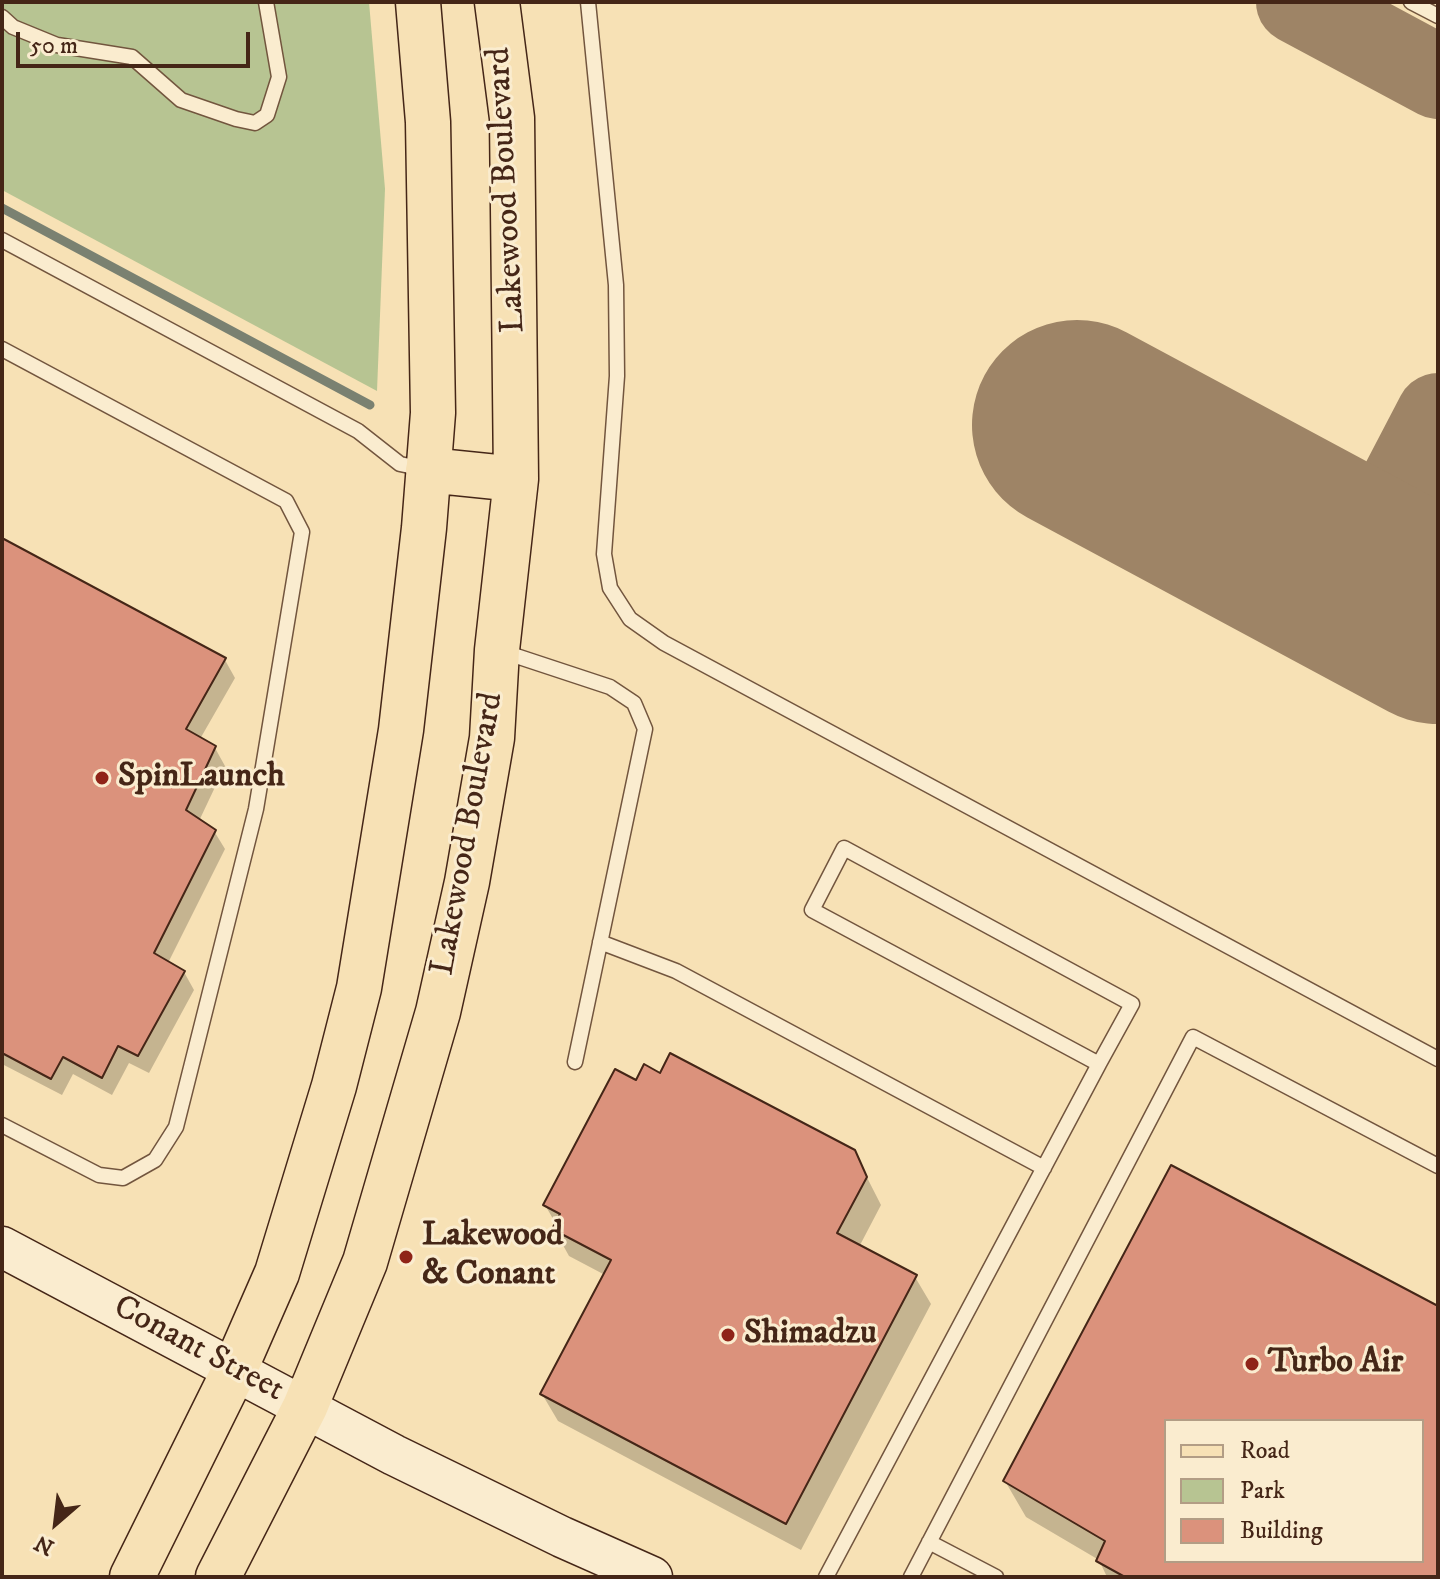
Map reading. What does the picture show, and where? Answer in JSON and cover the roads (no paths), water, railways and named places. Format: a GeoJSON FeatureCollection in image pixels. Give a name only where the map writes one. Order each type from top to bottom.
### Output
{"type":"FeatureCollection","features":[{"type":"Feature","properties":{"kind":"main road"},"geometry":{"type":"LineString","coordinates":[[132,1577],[235,1369],[277,1273],[334,1086],[359,988],[401,730],[433,413],[428,122],[418,2]]}},
{"type":"Feature","properties":{"kind":"main road","name":"Lakewood Boulevard"},"geometry":{"type":"LineString","coordinates":[[218,1577],[305,1407],[365,1262],[438,1012],[467,882],[492,738],[497,650],[516,479],[512,118],[497,2]]}},
{"type":"Feature","properties":{"kind":"main road"},"geometry":{"type":"LineString","coordinates":[[428,470],[516,479]]}},
{"type":"Feature","properties":{"kind":"street","name":"Conant Street"},"geometry":{"type":"LineString","coordinates":[[2,1247],[394,1455],[652,1577]]}},
{"type":"Feature","properties":{"kind":"lane"},"geometry":{"type":"LineString","coordinates":[[2,17],[13,27],[57,45],[132,57],[181,100],[255,123],[267,115],[279,77],[266,2]]}},
{"type":"Feature","properties":{"kind":"lane"},"geometry":{"type":"LineString","coordinates":[[588,2],[616,285],[617,376],[604,554],[610,588],[630,619],[664,643],[1438,1059]]}},
{"type":"Feature","properties":{"kind":"lane"},"geometry":{"type":"LineString","coordinates":[[1411,2],[1438,16]]}},
{"type":"Feature","properties":{"kind":"lane"},"geometry":{"type":"LineString","coordinates":[[2,240],[358,431],[400,464],[428,470]]}},
{"type":"Feature","properties":{"kind":"lane"},"geometry":{"type":"LineString","coordinates":[[2,349],[286,501],[302,532],[256,809],[176,1127],[155,1160],[123,1178],[99,1175],[2,1125]]}},
{"type":"Feature","properties":{"kind":"lane"},"geometry":{"type":"LineString","coordinates":[[497,650],[610,687],[634,703],[645,729],[575,1062]]}},
{"type":"Feature","properties":{"kind":"lane"},"geometry":{"type":"LineString","coordinates":[[826,1577],[1132,1004],[844,848],[812,910],[1099,1064]]}},
{"type":"Feature","properties":{"kind":"lane"},"geometry":{"type":"LineString","coordinates":[[600,942],[676,971],[1044,1168]]}},
{"type":"Feature","properties":{"kind":"lane"},"geometry":{"type":"LineString","coordinates":[[911,1577],[1193,1037],[1438,1166]]}},
{"type":"Feature","properties":{"kind":"lane"},"geometry":{"type":"LineString","coordinates":[[929,1542],[996,1577]]}},
{"type":"Feature","properties":{"kind":"waterway"},"geometry":{"type":"LineString","coordinates":[[2,208],[370,405]]}},
{"type":"Feature","properties":{"kind":"place","name":"SpinLaunch"},"geometry":{"type":"Point","coordinates":[102,778]}},
{"type":"Feature","properties":{"kind":"place","name":"Lakewood & Conant"},"geometry":{"type":"Point","coordinates":[406,1257]}},
{"type":"Feature","properties":{"kind":"place","name":"Shimadzu"},"geometry":{"type":"Point","coordinates":[728,1335]}},
{"type":"Feature","properties":{"kind":"place","name":"Turbo Air"},"geometry":{"type":"Point","coordinates":[1252,1364]}}]}
